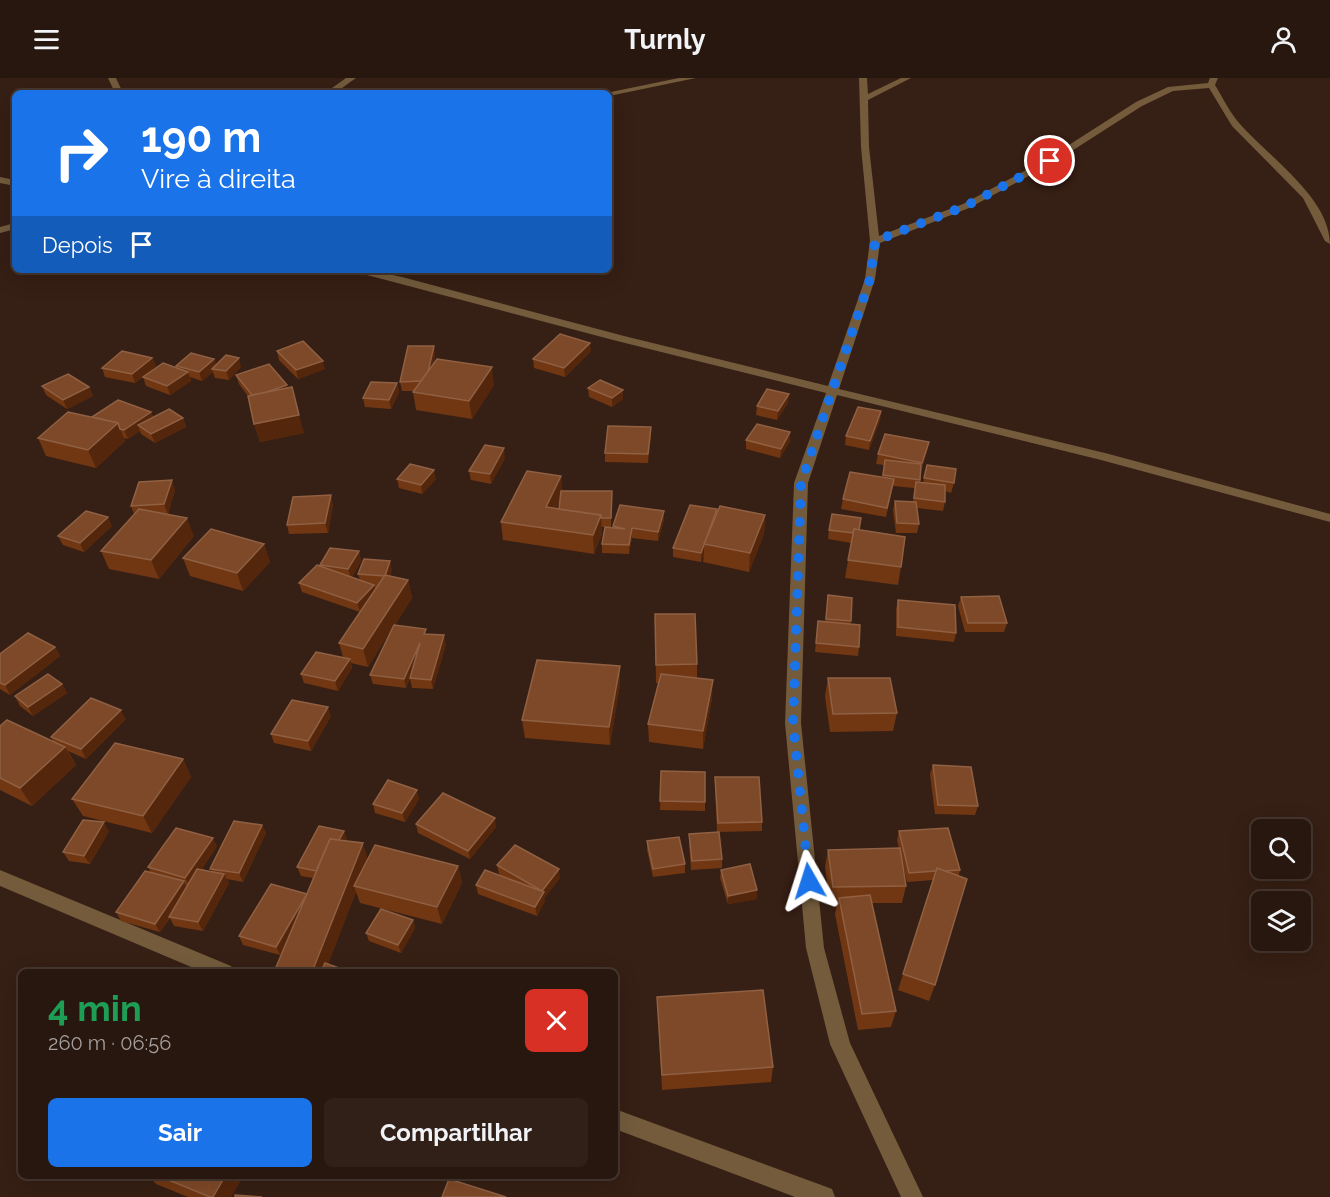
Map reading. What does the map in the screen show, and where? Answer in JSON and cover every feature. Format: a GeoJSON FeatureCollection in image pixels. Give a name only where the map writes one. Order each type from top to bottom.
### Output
{"type":"FeatureCollection","features":[{"type":"Feature","properties":{"kind":"street"},"geometry":{"type":"LineString","coordinates":[[334,90],[352,78]]}},
{"type":"Feature","properties":{"kind":"street"},"geometry":{"type":"LineString","coordinates":[[612,93],[692,78]]}},
{"type":"Feature","properties":{"kind":"street"},"geometry":{"type":"LineString","coordinates":[[863,78],[865,147],[875,241],[870,279],[801,483],[793,723],[815,948],[840,1044],[912,1197]]}},
{"type":"Feature","properties":{"kind":"street"},"geometry":{"type":"LineString","coordinates":[[865,98],[907,78]]}},
{"type":"Feature","properties":{"kind":"street"},"geometry":{"type":"LineString","coordinates":[[875,241],[966,206],[1050,161],[1139,104],[1171,89],[1213,81],[1235,124],[1307,197],[1330,241]]}},
{"type":"Feature","properties":{"kind":"street"},"geometry":{"type":"LineString","coordinates":[[368,273],[402,280],[621,339],[1104,457],[1330,518]]}},
{"type":"Feature","properties":{"kind":"street"},"geometry":{"type":"LineString","coordinates":[[0,878],[217,969]]}},
{"type":"Feature","properties":{"kind":"street"},"geometry":{"type":"LineString","coordinates":[[618,1120],[824,1197]]}},
{"type":"Feature","properties":{"kind":"building"},"geometry":{"type":"Polygon","coordinates":[[[560,334],[590,343],[564,368],[533,359],[560,334]]]}},
{"type":"Feature","properties":{"kind":"building"},"geometry":{"type":"Polygon","coordinates":[[[303,341],[323,361],[296,370],[277,351],[303,341]]]}},
{"type":"Feature","properties":{"kind":"building"},"geometry":{"type":"Polygon","coordinates":[[[408,346],[434,346],[428,372],[421,381],[400,382],[408,346]]]}},
{"type":"Feature","properties":{"kind":"building"},"geometry":{"type":"Polygon","coordinates":[[[122,351],[152,358],[132,374],[102,368],[122,351]]]}},
{"type":"Feature","properties":{"kind":"building"},"geometry":{"type":"Polygon","coordinates":[[[191,353],[214,359],[199,372],[176,366],[191,353]]]}},
{"type":"Feature","properties":{"kind":"building"},"geometry":{"type":"Polygon","coordinates":[[[226,355],[239,358],[226,371],[212,369],[226,355]]]}},
{"type":"Feature","properties":{"kind":"building"},"geometry":{"type":"Polygon","coordinates":[[[437,359],[492,367],[469,401],[413,392],[437,359]]]}},
{"type":"Feature","properties":{"kind":"building"},"geometry":{"type":"Polygon","coordinates":[[[163,363],[188,372],[167,386],[143,377],[163,363]]]}},
{"type":"Feature","properties":{"kind":"building"},"geometry":{"type":"Polygon","coordinates":[[[269,364],[287,385],[252,395],[236,375],[269,364]]]}},
{"type":"Feature","properties":{"kind":"building"},"geometry":{"type":"Polygon","coordinates":[[[68,374],[89,387],[63,400],[42,386],[68,374]]]}},
{"type":"Feature","properties":{"kind":"building"},"geometry":{"type":"Polygon","coordinates":[[[600,380],[623,390],[612,398],[588,388],[600,380]]]}},
{"type":"Feature","properties":{"kind":"building"},"geometry":{"type":"Polygon","coordinates":[[[371,382],[397,383],[389,400],[363,398],[371,382]]]}},
{"type":"Feature","properties":{"kind":"building"},"geometry":{"type":"Polygon","coordinates":[[[292,387],[299,415],[254,424],[248,396],[292,387]]]}},
{"type":"Feature","properties":{"kind":"building"},"geometry":{"type":"Polygon","coordinates":[[[767,389],[789,394],[778,411],[757,406],[767,389]]]}},
{"type":"Feature","properties":{"kind":"building"},"geometry":{"type":"Polygon","coordinates":[[[118,400],[151,412],[124,430],[120,429],[118,423],[92,417],[118,400]]]}},
{"type":"Feature","properties":{"kind":"building"},"geometry":{"type":"Polygon","coordinates":[[[858,407],[881,411],[870,441],[846,436],[858,407]]]}},
{"type":"Feature","properties":{"kind":"building"},"geometry":{"type":"Polygon","coordinates":[[[169,409],[183,418],[151,434],[138,425],[169,409]]]}},
{"type":"Feature","properties":{"kind":"building"},"geometry":{"type":"Polygon","coordinates":[[[68,412],[118,423],[88,450],[38,438],[68,412]]]}},
{"type":"Feature","properties":{"kind":"building"},"geometry":{"type":"Polygon","coordinates":[[[757,424],[790,432],[781,449],[746,440],[757,424]]]}},
{"type":"Feature","properties":{"kind":"building"},"geometry":{"type":"Polygon","coordinates":[[[608,426],[651,427],[648,454],[605,453],[608,426]]]}},
{"type":"Feature","properties":{"kind":"building"},"geometry":{"type":"Polygon","coordinates":[[[885,434],[929,442],[922,463],[878,454],[885,434]]]}},
{"type":"Feature","properties":{"kind":"building"},"geometry":{"type":"Polygon","coordinates":[[[485,445],[504,448],[490,474],[469,471],[485,445]]]}},
{"type":"Feature","properties":{"kind":"building"},"geometry":{"type":"Polygon","coordinates":[[[885,460],[921,464],[920,480],[883,475],[885,460]]]}},
{"type":"Feature","properties":{"kind":"building"},"geometry":{"type":"Polygon","coordinates":[[[410,464],[434,470],[421,485],[397,479],[410,464]]]}},
{"type":"Feature","properties":{"kind":"building"},"geometry":{"type":"Polygon","coordinates":[[[927,465],[956,469],[954,483],[924,478],[927,465]]]}},
{"type":"Feature","properties":{"kind":"building"},"geometry":{"type":"Polygon","coordinates":[[[527,471],[561,476],[546,507],[601,515],[593,535],[501,522],[527,471]]]}},
{"type":"Feature","properties":{"kind":"building"},"geometry":{"type":"Polygon","coordinates":[[[850,472],[894,479],[887,508],[843,499],[850,472]]]}},
{"type":"Feature","properties":{"kind":"building"},"geometry":{"type":"Polygon","coordinates":[[[172,480],[164,504],[131,506],[139,482],[172,480]]]}},
{"type":"Feature","properties":{"kind":"building"},"geometry":{"type":"Polygon","coordinates":[[[916,482],[945,485],[945,502],[914,498],[916,482]]]}},
{"type":"Feature","properties":{"kind":"building"},"geometry":{"type":"Polygon","coordinates":[[[561,491],[612,491],[611,518],[559,509],[561,491]]]}},
{"type":"Feature","properties":{"kind":"building"},"geometry":{"type":"Polygon","coordinates":[[[331,495],[325,523],[287,525],[293,497],[331,495]]]}},
{"type":"Feature","properties":{"kind":"building"},"geometry":{"type":"Polygon","coordinates":[[[895,501],[916,502],[919,524],[897,523],[895,501]]]}},
{"type":"Feature","properties":{"kind":"building"},"geometry":{"type":"Polygon","coordinates":[[[620,505],[664,511],[658,532],[632,528],[629,545],[602,544],[605,527],[625,529],[613,526],[620,505]]]}},
{"type":"Feature","properties":{"kind":"building"},"geometry":{"type":"Polygon","coordinates":[[[690,505],[717,509],[701,553],[673,548],[690,505]]]}},
{"type":"Feature","properties":{"kind":"building"},"geometry":{"type":"Polygon","coordinates":[[[720,506],[765,515],[750,553],[704,544],[720,506]]]}},
{"type":"Feature","properties":{"kind":"building"},"geometry":{"type":"Polygon","coordinates":[[[139,509],[187,518],[151,560],[101,551],[139,509]]]}},
{"type":"Feature","properties":{"kind":"building"},"geometry":{"type":"Polygon","coordinates":[[[86,511],[108,517],[80,543],[58,536],[86,511]]]}},
{"type":"Feature","properties":{"kind":"building"},"geometry":{"type":"Polygon","coordinates":[[[832,514],[861,518],[859,530],[854,529],[853,533],[829,530],[832,514]]]}},
{"type":"Feature","properties":{"kind":"building"},"geometry":{"type":"Polygon","coordinates":[[[211,529],[264,544],[237,573],[183,558],[211,529]]]}},
{"type":"Feature","properties":{"kind":"building"},"geometry":{"type":"Polygon","coordinates":[[[854,529],[905,537],[901,567],[848,560],[854,529]]]}},
{"type":"Feature","properties":{"kind":"building"},"geometry":{"type":"Polygon","coordinates":[[[330,548],[359,551],[348,569],[320,565],[330,548]]]}},
{"type":"Feature","properties":{"kind":"building"},"geometry":{"type":"Polygon","coordinates":[[[364,559],[390,561],[385,576],[358,574],[364,559]]]}},
{"type":"Feature","properties":{"kind":"building"},"geometry":{"type":"Polygon","coordinates":[[[317,565],[374,585],[357,603],[299,583],[317,565]]]}},
{"type":"Feature","properties":{"kind":"building"},"geometry":{"type":"Polygon","coordinates":[[[385,575],[408,580],[363,649],[339,643],[385,575]]]}},
{"type":"Feature","properties":{"kind":"building"},"geometry":{"type":"Polygon","coordinates":[[[828,595],[852,598],[851,621],[826,619],[828,595]]]}},
{"type":"Feature","properties":{"kind":"building"},"geometry":{"type":"Polygon","coordinates":[[[999,596],[1007,623],[968,623],[961,597],[999,596]]]}},
{"type":"Feature","properties":{"kind":"building"},"geometry":{"type":"Polygon","coordinates":[[[898,600],[955,605],[956,633],[898,627],[898,600]]]}},
{"type":"Feature","properties":{"kind":"building"},"geometry":{"type":"Polygon","coordinates":[[[655,614],[695,614],[697,664],[656,665],[655,614]]]}},
{"type":"Feature","properties":{"kind":"building"},"geometry":{"type":"Polygon","coordinates":[[[818,621],[860,625],[859,647],[816,643],[818,621]]]}},
{"type":"Feature","properties":{"kind":"building"},"geometry":{"type":"Polygon","coordinates":[[[394,625],[426,629],[424,634],[444,635],[431,680],[410,678],[420,643],[404,679],[370,675],[394,625]]]}},
{"type":"Feature","properties":{"kind":"building"},"geometry":{"type":"Polygon","coordinates":[[[28,633],[55,647],[5,685],[0,683],[0,654],[28,633]]]}},
{"type":"Feature","properties":{"kind":"building"},"geometry":{"type":"Polygon","coordinates":[[[316,652],[350,659],[335,681],[301,674],[316,652]]]}},
{"type":"Feature","properties":{"kind":"building"},"geometry":{"type":"Polygon","coordinates":[[[537,660],[620,666],[609,727],[522,720],[537,660]]]}},
{"type":"Feature","properties":{"kind":"building"},"geometry":{"type":"Polygon","coordinates":[[[48,674],[62,684],[28,707],[15,696],[48,674]]]}},
{"type":"Feature","properties":{"kind":"building"},"geometry":{"type":"Polygon","coordinates":[[[661,674],[713,680],[703,731],[648,724],[661,674]]]}},
{"type":"Feature","properties":{"kind":"building"},"geometry":{"type":"Polygon","coordinates":[[[828,678],[890,678],[897,713],[833,714],[828,678]]]}},
{"type":"Feature","properties":{"kind":"building"},"geometry":{"type":"Polygon","coordinates":[[[91,698],[121,710],[81,749],[51,737],[91,698]]]}},
{"type":"Feature","properties":{"kind":"building"},"geometry":{"type":"Polygon","coordinates":[[[292,700],[328,707],[308,741],[271,734],[292,700]]]}},
{"type":"Feature","properties":{"kind":"building"},"geometry":{"type":"Polygon","coordinates":[[[7,720],[65,747],[20,788],[0,778],[0,726],[7,720]]]}},
{"type":"Feature","properties":{"kind":"building"},"geometry":{"type":"Polygon","coordinates":[[[115,743],[183,759],[143,816],[72,799],[115,743]]]}},
{"type":"Feature","properties":{"kind":"building"},"geometry":{"type":"Polygon","coordinates":[[[933,765],[971,767],[978,806],[938,805],[933,765]]]}},
{"type":"Feature","properties":{"kind":"building"},"geometry":{"type":"Polygon","coordinates":[[[661,771],[705,772],[705,802],[660,801],[661,771]]]}},
{"type":"Feature","properties":{"kind":"building"},"geometry":{"type":"Polygon","coordinates":[[[715,777],[759,777],[762,822],[718,823],[715,777]]]}},
{"type":"Feature","properties":{"kind":"building"},"geometry":{"type":"Polygon","coordinates":[[[388,780],[417,790],[402,813],[373,804],[388,780]]]}},
{"type":"Feature","properties":{"kind":"building"},"geometry":{"type":"Polygon","coordinates":[[[443,793],[495,818],[468,851],[416,824],[443,793]]]}},
{"type":"Feature","properties":{"kind":"building"},"geometry":{"type":"Polygon","coordinates":[[[83,820],[104,822],[84,856],[63,852],[83,820]]]}},
{"type":"Feature","properties":{"kind":"building"},"geometry":{"type":"Polygon","coordinates":[[[234,821],[262,825],[239,873],[210,869],[234,821]]]}},
{"type":"Feature","properties":{"kind":"building"},"geometry":{"type":"Polygon","coordinates":[[[319,826],[344,831],[339,840],[330,839],[316,871],[297,867],[319,826]]]}},
{"type":"Feature","properties":{"kind":"building"},"geometry":{"type":"Polygon","coordinates":[[[176,828],[213,838],[185,878],[148,867],[176,828]]]}},
{"type":"Feature","properties":{"kind":"building"},"geometry":{"type":"Polygon","coordinates":[[[948,828],[960,870],[944,871],[937,868],[936,871],[909,873],[899,831],[948,828]]]}},
{"type":"Feature","properties":{"kind":"building"},"geometry":{"type":"Polygon","coordinates":[[[719,832],[722,859],[692,861],[689,834],[719,832]]]}},
{"type":"Feature","properties":{"kind":"building"},"geometry":{"type":"Polygon","coordinates":[[[679,837],[685,864],[653,869],[647,841],[679,837]]]}},
{"type":"Feature","properties":{"kind":"building"},"geometry":{"type":"Polygon","coordinates":[[[330,839],[363,843],[313,969],[275,969],[330,839]]]}},
{"type":"Feature","properties":{"kind":"building"},"geometry":{"type":"Polygon","coordinates":[[[375,845],[458,866],[437,907],[354,886],[375,845]]]}},
{"type":"Feature","properties":{"kind":"building"},"geometry":{"type":"Polygon","coordinates":[[[515,845],[559,869],[542,891],[497,865],[515,845]]]}},
{"type":"Feature","properties":{"kind":"building"},"geometry":{"type":"Polygon","coordinates":[[[900,848],[906,886],[833,887],[828,850],[900,848]]]}},
{"type":"Feature","properties":{"kind":"building"},"geometry":{"type":"Polygon","coordinates":[[[750,864],[757,890],[728,896],[721,870],[750,864]]]}},
{"type":"Feature","properties":{"kind":"building"},"geometry":{"type":"Polygon","coordinates":[[[937,868],[967,879],[935,985],[903,974],[937,868]]]}},
{"type":"Feature","properties":{"kind":"building"},"geometry":{"type":"Polygon","coordinates":[[[197,869],[224,874],[198,922],[169,917],[197,869]]]}},
{"type":"Feature","properties":{"kind":"building"},"geometry":{"type":"Polygon","coordinates":[[[485,870],[544,892],[535,907],[476,885],[485,870]]]}},
{"type":"Feature","properties":{"kind":"building"},"geometry":{"type":"Polygon","coordinates":[[[145,871],[184,881],[155,924],[116,912],[145,871]]]}},
{"type":"Feature","properties":{"kind":"building"},"geometry":{"type":"Polygon","coordinates":[[[271,884],[307,894],[276,947],[239,936],[271,884]]]}},
{"type":"Feature","properties":{"kind":"building"},"geometry":{"type":"Polygon","coordinates":[[[870,895],[896,1011],[862,1014],[839,898],[870,895]]]}},
{"type":"Feature","properties":{"kind":"building"},"geometry":{"type":"Polygon","coordinates":[[[381,909],[413,920],[398,945],[366,933],[381,909]]]}},
{"type":"Feature","properties":{"kind":"building"},"geometry":{"type":"Polygon","coordinates":[[[325,963],[342,969],[322,969],[325,963]]]}},
{"type":"Feature","properties":{"kind":"building"},"geometry":{"type":"Polygon","coordinates":[[[763,990],[773,1067],[662,1075],[657,997],[763,990]]]}},
{"type":"Feature","properties":{"kind":"building"},"geometry":{"type":"Polygon","coordinates":[[[166,1179],[223,1179],[213,1197],[166,1179]]]}},
{"type":"Feature","properties":{"kind":"building"},"geometry":{"type":"Polygon","coordinates":[[[449,1179],[506,1197],[442,1197],[449,1179]]]}},
{"type":"Feature","properties":{"kind":"building"},"geometry":{"type":"Polygon","coordinates":[[[235,1195],[262,1197],[235,1197],[235,1195]]]}},
{"type":"Feature","properties":{"kind":"route"},"geometry":{"type":"LineString","coordinates":[[809,881],[793,723],[801,483],[870,279],[875,241],[966,206],[1050,161]]}}]}
